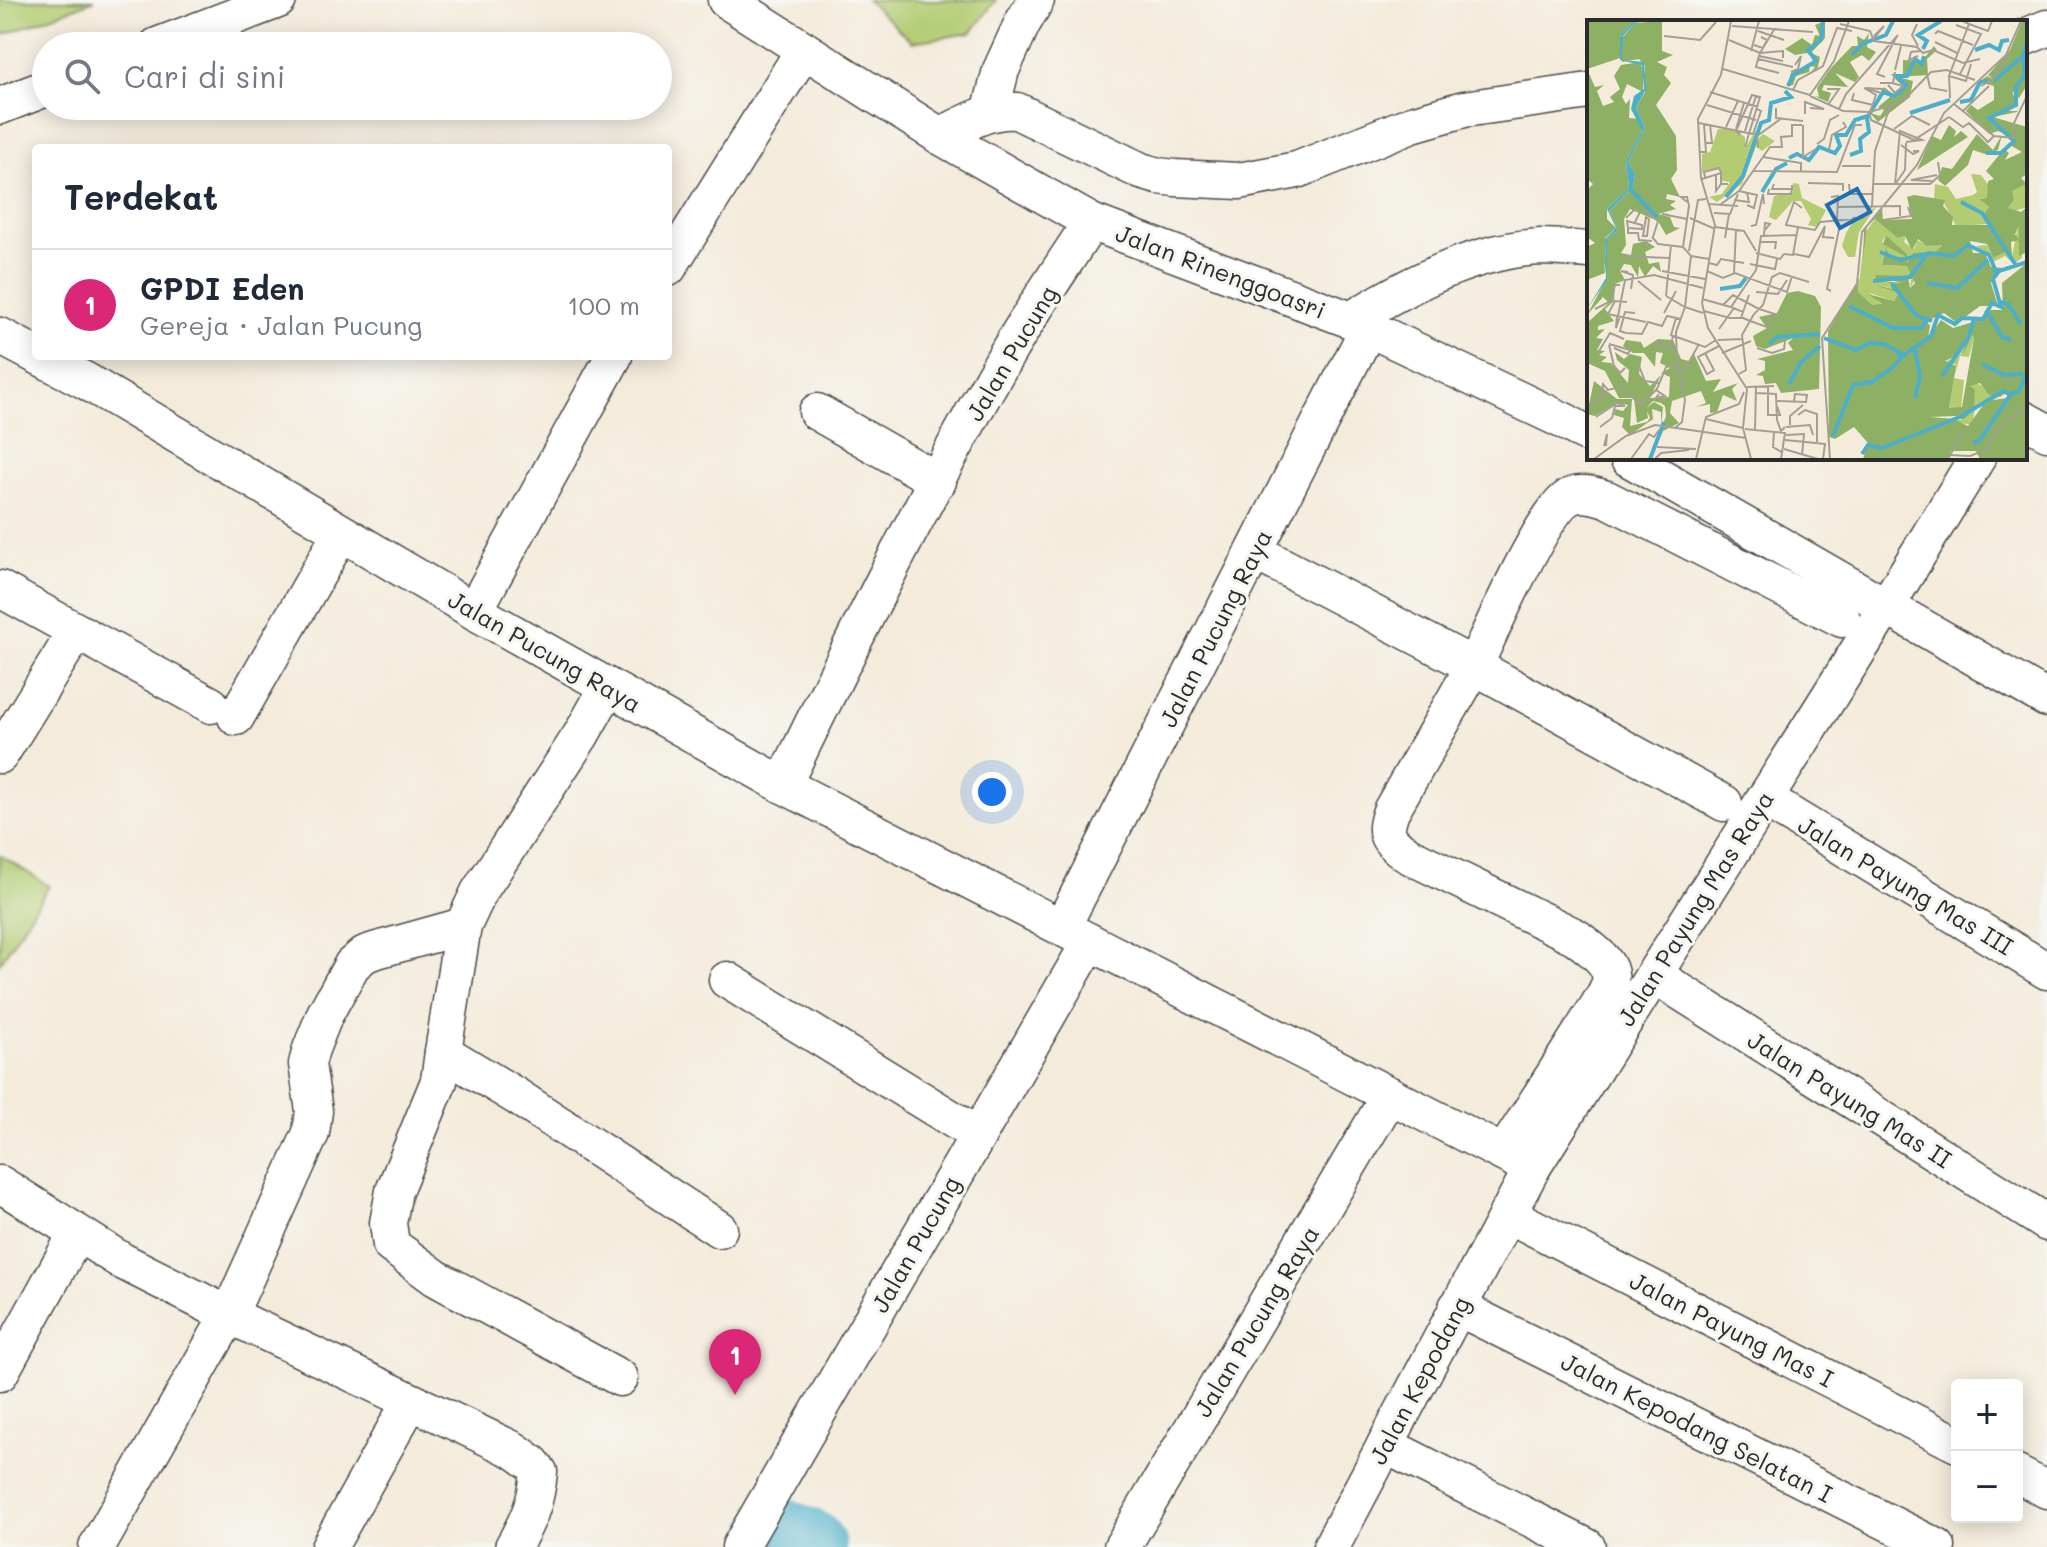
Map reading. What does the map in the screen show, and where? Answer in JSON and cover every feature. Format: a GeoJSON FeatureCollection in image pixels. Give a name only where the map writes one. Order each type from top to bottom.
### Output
{"type":"FeatureCollection","features":[{"type":"Feature","properties":{"kind":"street"},"geometry":{"type":"LineString","coordinates":[[194,32],[278,0]]}},
{"type":"Feature","properties":{"kind":"street"},"geometry":{"type":"LineString","coordinates":[[726,0],[940,136],[1091,222]]}},
{"type":"Feature","properties":{"kind":"street"},"geometry":{"type":"LineString","coordinates":[[990,113],[1001,70],[1036,0]]}},
{"type":"Feature","properties":{"kind":"street"},"geometry":{"type":"LineString","coordinates":[[2027,36],[2047,28]]}},
{"type":"Feature","properties":{"kind":"street"},"geometry":{"type":"LineString","coordinates":[[672,262],[804,50]]}},
{"type":"Feature","properties":{"kind":"street"},"geometry":{"type":"LineString","coordinates":[[940,136],[990,113],[1017,111],[1141,171],[1158,176],[1239,181],[1297,170],[1412,124],[1464,109],[1587,91]]}},
{"type":"Feature","properties":{"kind":"street"},"geometry":{"type":"LineString","coordinates":[[0,106],[32,93]]}},
{"type":"Feature","properties":{"kind":"street","name":"Jalan Rinenggoasri"},"geometry":{"type":"LineString","coordinates":[[1091,222],[1360,324],[1587,434]]}},
{"type":"Feature","properties":{"kind":"street","name":"Jalan Pucung"},"geometry":{"type":"LineString","coordinates":[[783,785],[837,675],[1010,348],[1091,222]]}},
{"type":"Feature","properties":{"kind":"street","name":"Jalan Rinenggoasri"},"geometry":{"type":"LineString","coordinates":[[1360,324],[1391,295],[1492,254],[1539,247],[1587,250]]}},
{"type":"Feature","properties":{"kind":"street","name":"Jalan Pucung Raya"},"geometry":{"type":"LineString","coordinates":[[1076,935],[1360,324]]}},
{"type":"Feature","properties":{"kind":"street","name":"Jalan Pucung Raya"},"geometry":{"type":"LineString","coordinates":[[0,336],[32,353]]}},
{"type":"Feature","properties":{"kind":"street","name":"Jalan Pucung Raya"},"geometry":{"type":"LineString","coordinates":[[45,360],[86,381],[474,611],[783,785],[1518,1160]]}},
{"type":"Feature","properties":{"kind":"street"},"geometry":{"type":"LineString","coordinates":[[474,611],[612,360]]}},
{"type":"Feature","properties":{"kind":"street"},"geometry":{"type":"LineString","coordinates":[[817,412],[938,481]]}},
{"type":"Feature","properties":{"kind":"street"},"geometry":{"type":"LineString","coordinates":[[2027,421],[2047,432]]}},
{"type":"Feature","properties":{"kind":"street"},"geometry":{"type":"LineString","coordinates":[[1632,460],[2047,699]]}},
{"type":"Feature","properties":{"kind":"street"},"geometry":{"type":"LineString","coordinates":[[1887,605],[1976,460]]}},
{"type":"Feature","properties":{"kind":"street"},"geometry":{"type":"LineString","coordinates":[[1518,1160],[1610,981],[1608,967],[1600,955],[1576,937],[1408,855],[1390,841],[1385,828],[1391,811],[1474,666],[1539,534],[1555,509],[1571,496],[1586,494],[1607,499],[1842,619]]}},
{"type":"Feature","properties":{"kind":"street"},"geometry":{"type":"LineString","coordinates":[[0,589],[224,711],[341,533]]}},
{"type":"Feature","properties":{"kind":"street"},"geometry":{"type":"LineString","coordinates":[[1255,552],[1474,666],[1724,803]]}},
{"type":"Feature","properties":{"kind":"street","name":"Jalan Payung Mas Raya"},"geometry":{"type":"LineString","coordinates":[[1507,1214],[1518,1160],[1654,975],[1887,605]]}},
{"type":"Feature","properties":{"kind":"street"},"geometry":{"type":"LineString","coordinates":[[0,755],[76,632]]}},
{"type":"Feature","properties":{"kind":"street"},"geometry":{"type":"LineString","coordinates":[[608,687],[581,735],[479,892],[463,926],[439,1081],[394,1191],[388,1223],[391,1245],[436,1278],[620,1378]]}},
{"type":"Feature","properties":{"kind":"street","name":"Jalan Payung Mas III"},"geometry":{"type":"LineString","coordinates":[[1764,799],[2047,971]]}},
{"type":"Feature","properties":{"kind":"street"},"geometry":{"type":"LineString","coordinates":[[97,1547],[229,1315],[311,1133],[314,1111],[307,1064],[325,1014],[352,965],[365,954],[463,926]]}},
{"type":"Feature","properties":{"kind":"street","name":"Jalan Pucung"},"geometry":{"type":"LineString","coordinates":[[740,1547],[978,1135],[1076,935]]}},
{"type":"Feature","properties":{"kind":"street","name":"Jalan Payung Mas II"},"geometry":{"type":"LineString","coordinates":[[1654,975],[2047,1223]]}},
{"type":"Feature","properties":{"kind":"street"},"geometry":{"type":"LineString","coordinates":[[727,980],[978,1135]]}},
{"type":"Feature","properties":{"kind":"street"},"geometry":{"type":"LineString","coordinates":[[443,1052],[719,1229]]}},
{"type":"Feature","properties":{"kind":"street","name":"Jalan Pucung Raya"},"geometry":{"type":"LineString","coordinates":[[1122,1547],[1390,1095]]}},
{"type":"Feature","properties":{"kind":"street"},"geometry":{"type":"LineString","coordinates":[[0,1184],[122,1261],[514,1450],[539,1472],[531,1513],[513,1547]]}},
{"type":"Feature","properties":{"kind":"street","name":"Jalan Kepodang"},"geometry":{"type":"LineString","coordinates":[[1331,1547],[1507,1214]]}},
{"type":"Feature","properties":{"kind":"street","name":"Jalan Payung Mas I"},"geometry":{"type":"LineString","coordinates":[[1507,1214],[1951,1441]]}},
{"type":"Feature","properties":{"kind":"street"},"geometry":{"type":"LineString","coordinates":[[0,1373],[77,1233]]}},
{"type":"Feature","properties":{"kind":"street","name":"Jalan Kepodang Selatan I"},"geometry":{"type":"LineString","coordinates":[[1457,1307],[1937,1547]]}},
{"type":"Feature","properties":{"kind":"street"},"geometry":{"type":"LineString","coordinates":[[329,1547],[410,1402]]}},
{"type":"Feature","properties":{"kind":"street"},"geometry":{"type":"LineString","coordinates":[[1385,1445],[1587,1547]]}},
{"type":"Feature","properties":{"kind":"street"},"geometry":{"type":"LineString","coordinates":[[2023,1477],[2047,1490]]}},
{"type":"Feature","properties":{"kind":"green space"},"geometry":{"type":"Polygon","coordinates":[[[0,0],[95,0],[0,36],[0,0]]]}},
{"type":"Feature","properties":{"kind":"green space"},"geometry":{"type":"Polygon","coordinates":[[[867,0],[996,0],[971,33],[912,42],[867,0]]]}},
{"type":"Feature","properties":{"kind":"green space"},"geometry":{"type":"Polygon","coordinates":[[[0,855],[49,886],[0,963],[0,855]]]}},
{"type":"Feature","properties":{"kind":"waterway"},"geometry":{"type":"LineString","coordinates":[[750,1547],[780,1536]]}},
{"type":"Feature","properties":{"kind":"waterway"},"geometry":{"type":"LineString","coordinates":[[780,1536],[807,1547]]}},
{"type":"Feature","properties":{"kind":"place","name":"GPDI Eden"},"geometry":{"type":"Point","coordinates":[735,1395]}}]}
